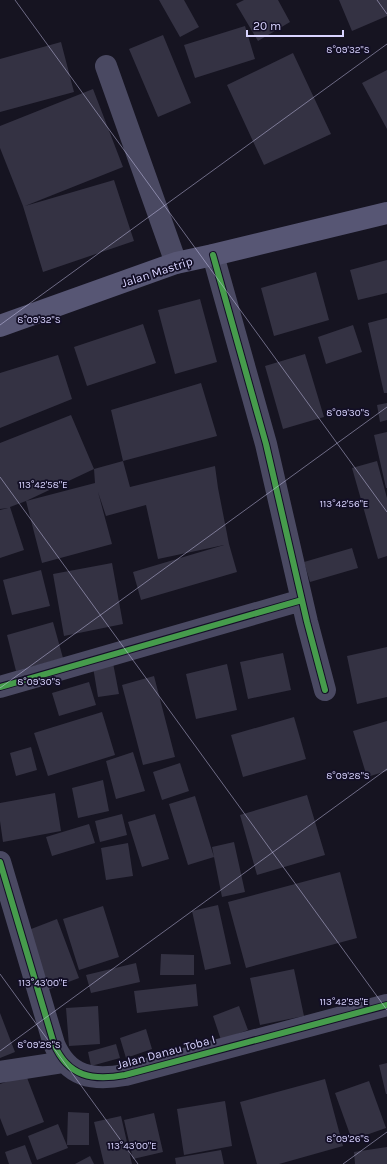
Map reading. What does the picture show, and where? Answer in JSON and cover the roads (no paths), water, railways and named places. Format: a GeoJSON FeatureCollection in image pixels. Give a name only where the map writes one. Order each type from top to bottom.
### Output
{"type":"FeatureCollection","features":[{"type":"Feature","properties":{"kind":"main road","name":"Jalan Mastrip"},"geometry":{"type":"LineString","coordinates":[[0,326],[176,263],[387,213]]}},
{"type":"Feature","properties":{"kind":"street"},"geometry":{"type":"LineString","coordinates":[[106,66],[176,263]]}},
{"type":"Feature","properties":{"kind":"street"},"geometry":{"type":"LineString","coordinates":[[213,255],[266,444],[302,600],[325,690]]}},
{"type":"Feature","properties":{"kind":"street"},"geometry":{"type":"LineString","coordinates":[[0,687],[302,600]]}},
{"type":"Feature","properties":{"kind":"street","name":"Jalan Danau Toba I"},"geometry":{"type":"LineString","coordinates":[[0,862],[50,1033],[58,1053],[64,1062],[76,1071],[86,1075],[109,1078],[125,1075],[387,1005]]}},
{"type":"Feature","properties":{"kind":"street"},"geometry":{"type":"LineString","coordinates":[[0,1072],[64,1062]]}}]}
